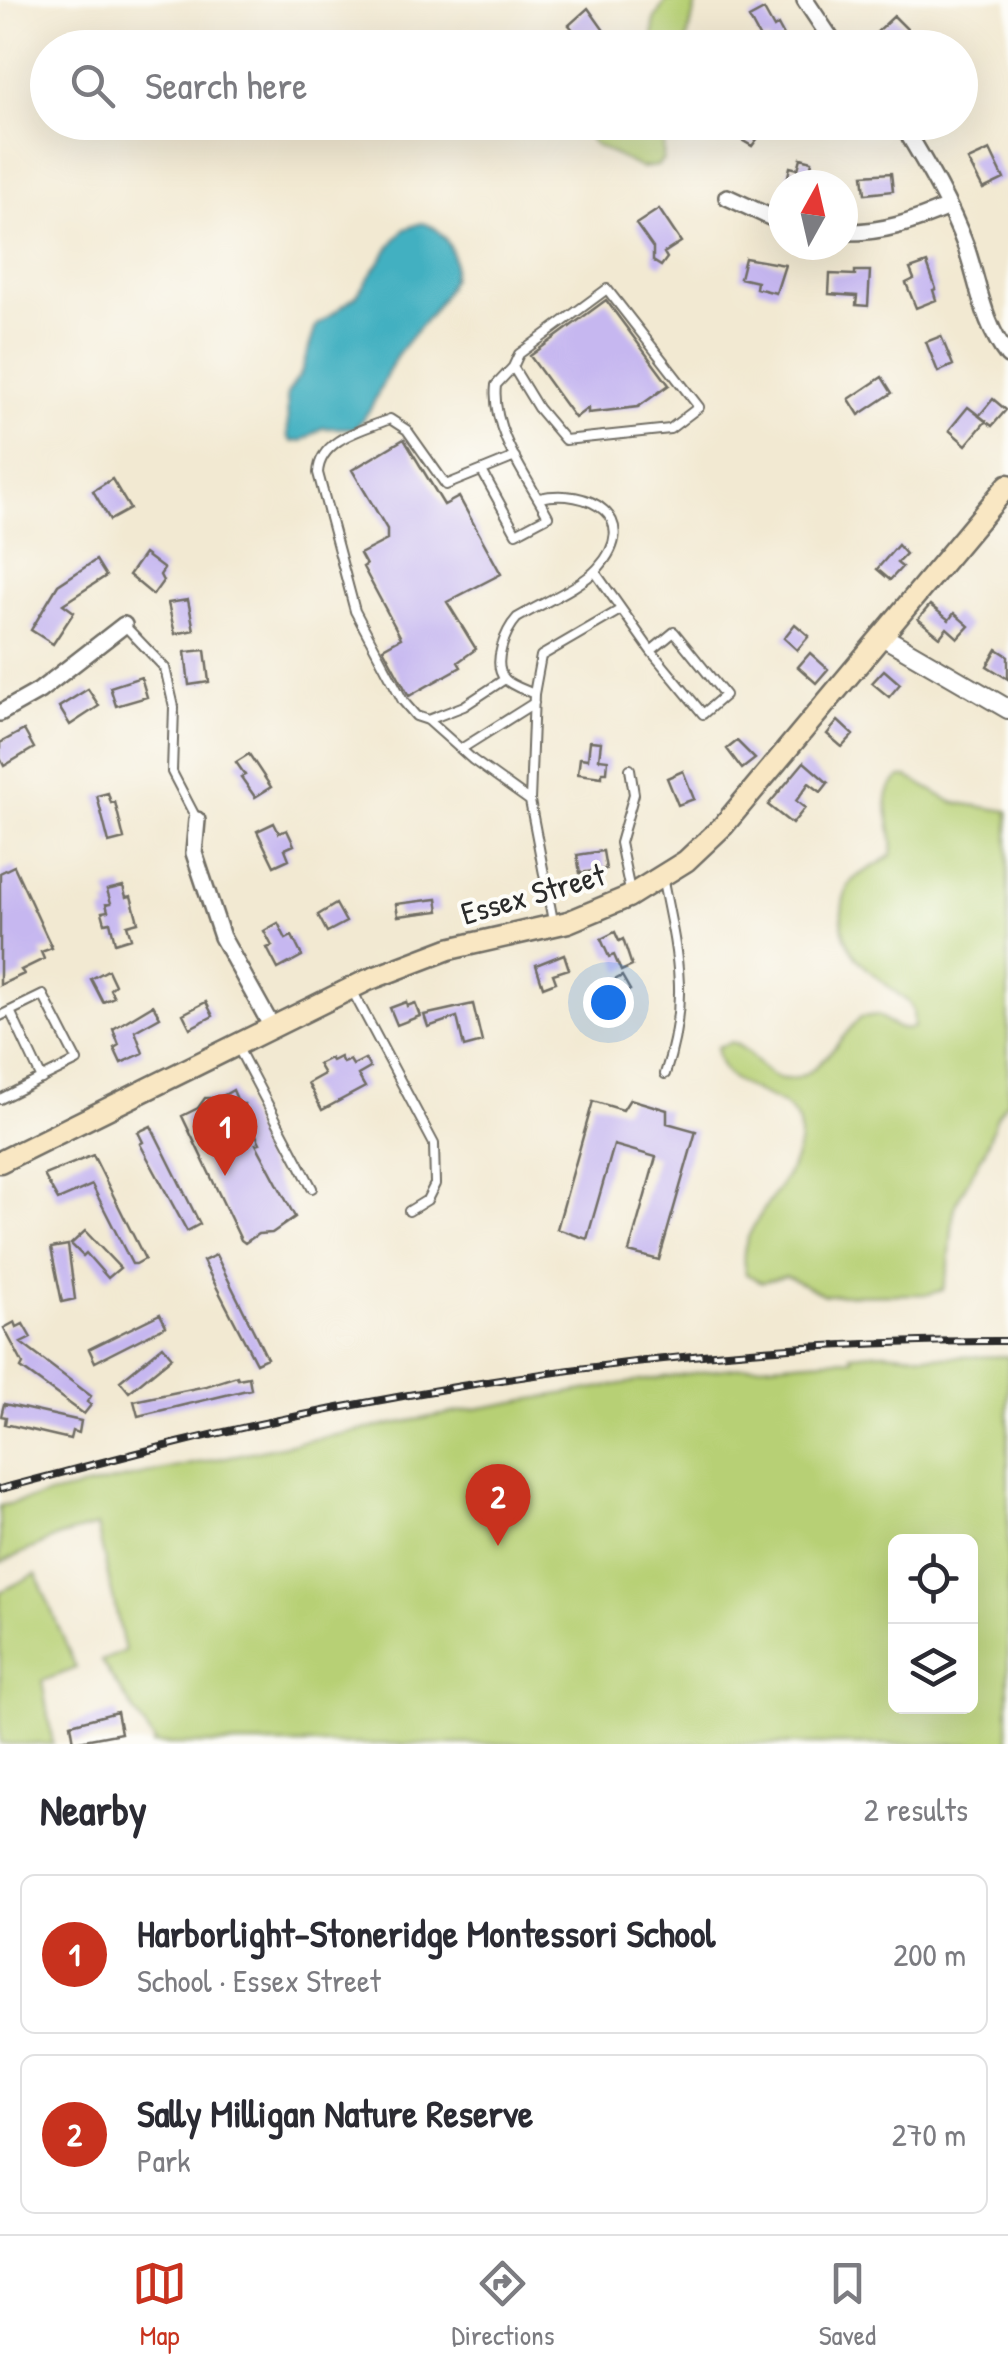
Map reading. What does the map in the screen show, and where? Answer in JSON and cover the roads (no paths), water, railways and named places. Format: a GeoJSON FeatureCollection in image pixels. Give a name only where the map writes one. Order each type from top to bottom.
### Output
{"type":"FeatureCollection","features":[{"type":"Feature","properties":{"kind":"main road","name":"Essex Street"},"geometry":{"type":"LineString","coordinates":[[0,1162],[351,988],[449,949],[554,925],[630,896],[686,862],[723,826],[1008,485]]}},
{"type":"Feature","properties":{"kind":"street"},"geometry":{"type":"LineString","coordinates":[[805,0],[825,30]]}},
{"type":"Feature","properties":{"kind":"street"},"geometry":{"type":"LineString","coordinates":[[911,140],[948,207],[966,248],[988,324],[1008,356]]}},
{"type":"Feature","properties":{"kind":"street"},"geometry":{"type":"LineString","coordinates":[[727,197],[768,215]]}},
{"type":"Feature","properties":{"kind":"street"},"geometry":{"type":"LineString","coordinates":[[858,232],[891,228],[948,207]]}},
{"type":"Feature","properties":{"kind":"street"},"geometry":{"type":"LineString","coordinates":[[0,713],[39,690],[124,626]]}},
{"type":"Feature","properties":{"kind":"street"},"geometry":{"type":"LineString","coordinates":[[882,636],[1008,709]]}},
{"type":"Feature","properties":{"kind":"street"},"geometry":{"type":"LineString","coordinates":[[196,820],[194,853],[222,936],[272,1027]]}},
{"type":"Feature","properties":{"kind":"lane"},"geometry":{"type":"LineString","coordinates":[[482,471],[516,533],[548,516],[515,457],[495,393],[501,377],[519,354],[606,289],[699,406],[670,429],[565,440],[538,408],[512,367]]}},
{"type":"Feature","properties":{"kind":"lane"},"geometry":{"type":"LineString","coordinates":[[515,457],[446,485],[408,430],[390,419],[326,448],[318,460],[324,502],[355,611],[403,701],[416,716],[428,720],[530,801]]}},
{"type":"Feature","properties":{"kind":"lane"},"geometry":{"type":"LineString","coordinates":[[534,698],[505,679],[500,669],[500,654],[510,626],[594,572],[614,544],[611,522],[598,504],[580,496],[556,494],[539,498]]}},
{"type":"Feature","properties":{"kind":"lane"},"geometry":{"type":"LineString","coordinates":[[594,572],[651,651],[702,714],[725,695],[674,632],[651,651]]}},
{"type":"Feature","properties":{"kind":"lane"},"geometry":{"type":"LineString","coordinates":[[554,925],[530,801],[534,698],[541,656],[620,610]]}},
{"type":"Feature","properties":{"kind":"lane"},"geometry":{"type":"LineString","coordinates":[[124,626],[165,668],[174,706],[172,772],[196,820]]}},
{"type":"Feature","properties":{"kind":"lane"},"geometry":{"type":"LineString","coordinates":[[428,720],[464,706],[505,679]]}},
{"type":"Feature","properties":{"kind":"lane"},"geometry":{"type":"LineString","coordinates":[[461,749],[534,698]]}},
{"type":"Feature","properties":{"kind":"lane"},"geometry":{"type":"LineString","coordinates":[[630,769],[634,794],[620,843],[630,896]]}},
{"type":"Feature","properties":{"kind":"lane"},"geometry":{"type":"LineString","coordinates":[[662,877],[678,960],[681,1003],[677,1039],[665,1074]]}},
{"type":"Feature","properties":{"kind":"lane"},"geometry":{"type":"LineString","coordinates":[[351,988],[434,1144],[435,1184],[427,1200],[409,1210]]}},
{"type":"Feature","properties":{"kind":"lane"},"geometry":{"type":"LineString","coordinates":[[0,1016],[43,995],[77,1062],[1,1097]]}},
{"type":"Feature","properties":{"kind":"lane"},"geometry":{"type":"LineString","coordinates":[[10,1012],[42,1079]]}},
{"type":"Feature","properties":{"kind":"lane"},"geometry":{"type":"LineString","coordinates":[[236,1045],[312,1188]]}},
{"type":"Feature","properties":{"kind":"water"},"geometry":{"type":"Polygon","coordinates":[[[421,223],[441,233],[453,255],[449,286],[398,354],[369,411],[355,428],[322,428],[302,441],[292,442],[288,437],[287,394],[301,373],[316,326],[356,296],[405,229],[421,223]]]}},
{"type":"Feature","properties":{"kind":"railway"},"geometry":{"type":"LineString","coordinates":[[0,1489],[279,1420],[459,1386],[733,1352],[1008,1341]]}},
{"type":"Feature","properties":{"kind":"place","name":"Harborlight-Stoneridge Montessori School"},"geometry":{"type":"Point","coordinates":[225,1176]}},
{"type":"Feature","properties":{"kind":"place","name":"Sally Milligan Nature Reserve"},"geometry":{"type":"Point","coordinates":[498,1546]}}]}
